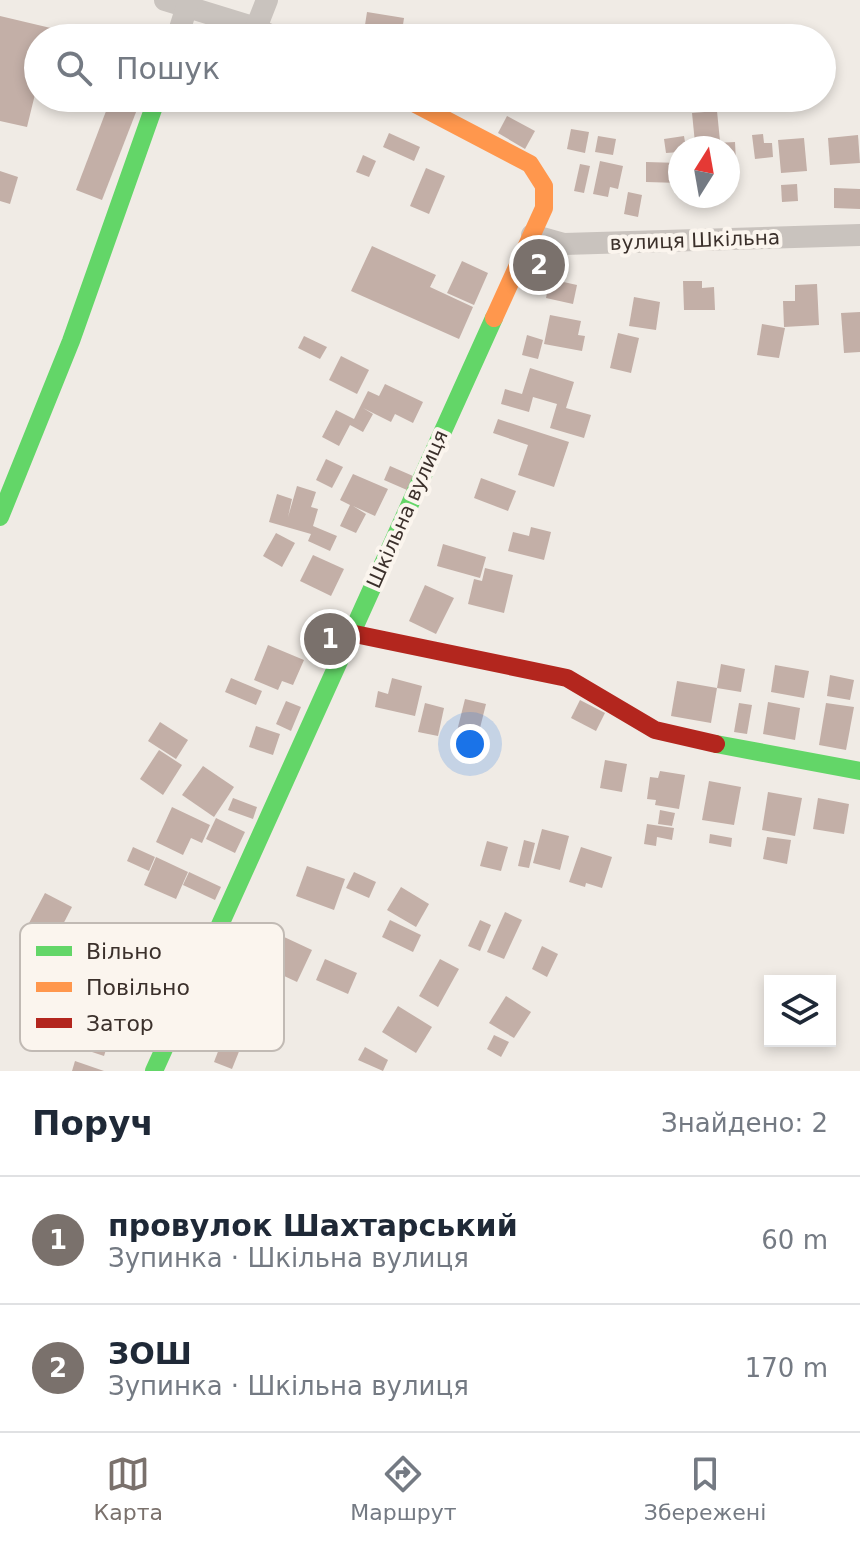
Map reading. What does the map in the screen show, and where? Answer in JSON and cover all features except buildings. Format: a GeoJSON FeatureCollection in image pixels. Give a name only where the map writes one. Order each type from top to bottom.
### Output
{"type":"FeatureCollection","features":[{"type":"Feature","properties":{"kind":"street"},"geometry":{"type":"LineString","coordinates":[[165,0],[240,24]]}},
{"type":"Feature","properties":{"kind":"street"},"geometry":{"type":"LineString","coordinates":[[266,24],[267,0]]}},
{"type":"Feature","properties":{"kind":"street"},"geometry":{"type":"LineString","coordinates":[[181,24],[187,6]]}},
{"type":"Feature","properties":{"kind":"street"},"geometry":{"type":"LineString","coordinates":[[0,517],[71,341],[152,112]]}},
{"type":"Feature","properties":{"kind":"street","name":"Шкільна вулиця"},"geometry":{"type":"LineString","coordinates":[[220,923],[544,208],[544,186],[530,164],[431,112]]}},
{"type":"Feature","properties":{"kind":"street","name":"вулиця Шкільна"},"geometry":{"type":"LineString","coordinates":[[532,235],[564,244],[860,235]]}},
{"type":"Feature","properties":{"kind":"street"},"geometry":{"type":"LineString","coordinates":[[350,633],[567,678],[655,730],[860,771]]}},
{"type":"Feature","properties":{"kind":"street","name":"Шкільна вулиця"},"geometry":{"type":"LineString","coordinates":[[154,1071],[163,1051]]}},
{"type":"Feature","properties":{"kind":"traffic: fast"},"geometry":{"type":"LineString","coordinates":[[0,517],[71,341],[152,112]]}},
{"type":"Feature","properties":{"kind":"traffic: fast"},"geometry":{"type":"LineString","coordinates":[[221,923],[494,318]]}},
{"type":"Feature","properties":{"kind":"traffic: fast"},"geometry":{"type":"LineString","coordinates":[[716,744],[860,771]]}},
{"type":"Feature","properties":{"kind":"traffic: fast"},"geometry":{"type":"LineString","coordinates":[[154,1071],[163,1051]]}},
{"type":"Feature","properties":{"kind":"traffic: slow"},"geometry":{"type":"LineString","coordinates":[[431,112],[530,164],[544,186],[544,208],[494,318]]}},
{"type":"Feature","properties":{"kind":"traffic: jam"},"geometry":{"type":"LineString","coordinates":[[350,633],[567,678],[655,730],[716,744]]}},
{"type":"Feature","properties":{"kind":"place","name":"ЗОШ"},"geometry":{"type":"Point","coordinates":[539,265]}},
{"type":"Feature","properties":{"kind":"place","name":"провулок Шахтарський"},"geometry":{"type":"Point","coordinates":[330,639]}}]}
